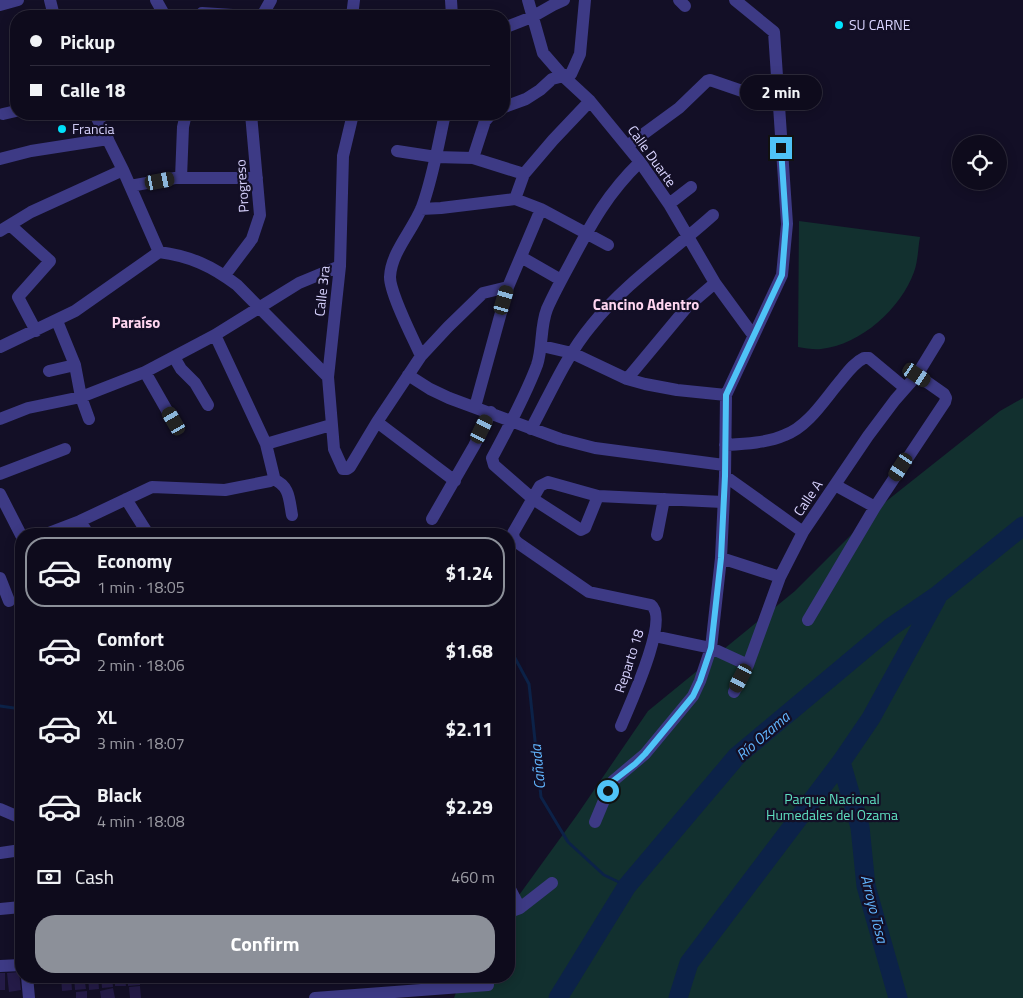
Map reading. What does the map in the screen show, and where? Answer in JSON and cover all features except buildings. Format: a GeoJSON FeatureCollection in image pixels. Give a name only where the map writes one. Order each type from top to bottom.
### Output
{"type":"FeatureCollection","features":[{"type":"Feature","properties":{"kind":"street"},"geometry":{"type":"LineString","coordinates":[[0,5],[18,0]]}},
{"type":"Feature","properties":{"kind":"street","name":"Calle Duarte"},"geometry":{"type":"LineString","coordinates":[[528,0],[543,53],[563,76],[590,101],[640,162],[669,204],[715,282],[753,334]]}},
{"type":"Feature","properties":{"kind":"street"},"geometry":{"type":"LineString","coordinates":[[510,26],[532,17],[564,0]]}},
{"type":"Feature","properties":{"kind":"street"},"geometry":{"type":"LineString","coordinates":[[510,105],[526,99],[552,80],[571,74],[580,54],[585,0]]}},
{"type":"Feature","properties":{"kind":"street"},"geometry":{"type":"LineString","coordinates":[[595,822],[613,781],[645,754],[693,696],[700,681],[711,648],[721,558],[726,395],[782,275],[786,224],[774,32],[735,0]]}},
{"type":"Feature","properties":{"kind":"street"},"geometry":{"type":"LineString","coordinates":[[628,146],[679,108],[707,81],[710,80],[745,92],[777,90]]}},
{"type":"Feature","properties":{"kind":"street"},"geometry":{"type":"LineString","coordinates":[[515,199],[524,174],[590,101]]}},
{"type":"Feature","properties":{"kind":"street"},"geometry":{"type":"LineString","coordinates":[[3,114],[10,113]]}},
{"type":"Feature","properties":{"kind":"street"},"geometry":{"type":"LineString","coordinates":[[98,120],[123,170],[159,252]]}},
{"type":"Feature","properties":{"kind":"street"},"geometry":{"type":"LineString","coordinates":[[181,178],[185,120]]}},
{"type":"Feature","properties":{"kind":"street","name":"Progreso"},"geometry":{"type":"LineString","coordinates":[[225,276],[252,239],[260,215],[252,120]]}},
{"type":"Feature","properties":{"kind":"street","name":"Calle 3ra"},"geometry":{"type":"LineString","coordinates":[[351,120],[343,156],[340,266],[328,377],[334,449],[343,469],[350,467],[377,422]]}},
{"type":"Feature","properties":{"kind":"street"},"geometry":{"type":"LineString","coordinates":[[421,356],[390,280],[391,268],[421,209],[436,157],[444,120]]}},
{"type":"Feature","properties":{"kind":"street"},"geometry":{"type":"LineString","coordinates":[[473,158],[486,120]]}},
{"type":"Feature","properties":{"kind":"street"},"geometry":{"type":"LineString","coordinates":[[0,159],[31,151],[108,139]]}},
{"type":"Feature","properties":{"kind":"street"},"geometry":{"type":"LineString","coordinates":[[397,151],[436,157],[473,158],[524,174]]}},
{"type":"Feature","properties":{"kind":"street"},"geometry":{"type":"LineString","coordinates":[[598,496],[585,528],[581,530],[533,499],[492,462],[492,458],[536,368],[542,346],[545,315],[561,280],[586,233],[610,195],[640,162]]}},
{"type":"Feature","properties":{"kind":"street"},"geometry":{"type":"LineString","coordinates":[[36,330],[18,297],[50,261],[5,228],[31,212],[123,170]]}},
{"type":"Feature","properties":{"kind":"street"},"geometry":{"type":"LineString","coordinates":[[130,186],[175,178],[257,178]]}},
{"type":"Feature","properties":{"kind":"street"},"geometry":{"type":"LineString","coordinates":[[669,204],[691,187]]}},
{"type":"Feature","properties":{"kind":"street"},"geometry":{"type":"LineString","coordinates":[[421,209],[515,199],[542,209],[608,245]]}},
{"type":"Feature","properties":{"kind":"street"},"geometry":{"type":"LineString","coordinates":[[475,407],[508,287],[542,209]]}},
{"type":"Feature","properties":{"kind":"street"},"geometry":{"type":"LineString","coordinates":[[532,428],[572,353],[590,327],[608,306],[713,215]]}},
{"type":"Feature","properties":{"kind":"street"},"geometry":{"type":"LineString","coordinates":[[0,347],[75,311],[159,252],[181,255],[204,264],[238,285],[328,377]]}},
{"type":"Feature","properties":{"kind":"street"},"geometry":{"type":"LineString","coordinates":[[521,257],[561,280]]}},
{"type":"Feature","properties":{"kind":"street"},"geometry":{"type":"LineString","coordinates":[[0,419],[28,408],[81,397],[144,372],[215,334],[299,283],[340,266]]}},
{"type":"Feature","properties":{"kind":"street"},"geometry":{"type":"LineString","coordinates":[[627,379],[687,307],[715,282]]}},
{"type":"Feature","properties":{"kind":"street"},"geometry":{"type":"LineString","coordinates":[[455,481],[377,422],[421,356],[448,327],[483,293],[508,287]]}},
{"type":"Feature","properties":{"kind":"street"},"geometry":{"type":"LineString","coordinates":[[57,321],[74,366],[81,397],[89,419]]}},
{"type":"Feature","properties":{"kind":"street"},"geometry":{"type":"LineString","coordinates":[[215,334],[266,444],[273,479]]}},
{"type":"Feature","properties":{"kind":"street","name":"Calle A"},"geometry":{"type":"LineString","coordinates":[[734,692],[748,665],[780,576],[803,532],[868,436],[917,375],[939,339]]}},
{"type":"Feature","properties":{"kind":"street"},"geometry":{"type":"LineString","coordinates":[[542,346],[572,353],[627,379],[678,390],[726,395]]}},
{"type":"Feature","properties":{"kind":"street"},"geometry":{"type":"LineString","coordinates":[[174,356],[181,369],[194,383],[208,405]]}},
{"type":"Feature","properties":{"kind":"street"},"geometry":{"type":"LineString","coordinates":[[725,445],[759,442],[786,435],[808,419],[853,367],[864,358],[869,358],[905,388]]}},
{"type":"Feature","properties":{"kind":"street"},"geometry":{"type":"LineString","coordinates":[[49,372],[74,366]]}},
{"type":"Feature","properties":{"kind":"street"},"geometry":{"type":"LineString","coordinates":[[144,372],[174,421]]}},
{"type":"Feature","properties":{"kind":"street"},"geometry":{"type":"LineString","coordinates":[[408,375],[430,389],[560,439],[595,448],[725,470],[803,532]]}},
{"type":"Feature","properties":{"kind":"street"},"geometry":{"type":"LineString","coordinates":[[808,620],[875,507],[946,402],[944,394],[917,375]]}},
{"type":"Feature","properties":{"kind":"street"},"geometry":{"type":"LineString","coordinates":[[432,519],[455,481],[491,412]]}},
{"type":"Feature","properties":{"kind":"street"},"geometry":{"type":"LineString","coordinates":[[266,444],[332,425]]}},
{"type":"Feature","properties":{"kind":"street"},"geometry":{"type":"LineString","coordinates":[[0,474],[65,448]]}},
{"type":"Feature","properties":{"kind":"street"},"geometry":{"type":"LineString","coordinates":[[62,528],[152,488],[225,490],[273,479],[283,483],[288,492],[292,515]]}},
{"type":"Feature","properties":{"kind":"street"},"geometry":{"type":"LineString","coordinates":[[533,499],[540,486],[548,482],[598,496],[723,502]]}},
{"type":"Feature","properties":{"kind":"street"},"geometry":{"type":"LineString","coordinates":[[835,484],[875,507]]}},
{"type":"Feature","properties":{"kind":"street"},"geometry":{"type":"LineString","coordinates":[[0,494],[18,528]]}},
{"type":"Feature","properties":{"kind":"street"},"geometry":{"type":"LineString","coordinates":[[126,499],[144,528]]}},
{"type":"Feature","properties":{"kind":"street","name":"Reparto 18"},"geometry":{"type":"LineString","coordinates":[[515,530],[533,499]]}},
{"type":"Feature","properties":{"kind":"street"},"geometry":{"type":"LineString","coordinates":[[657,535],[664,499]]}},
{"type":"Feature","properties":{"kind":"street"},"geometry":{"type":"LineString","coordinates":[[80,521],[84,528]]}},
{"type":"Feature","properties":{"kind":"street","name":"Reparto 18"},"geometry":{"type":"LineString","coordinates":[[515,540],[589,592],[651,605],[655,608],[657,612],[654,636],[647,662],[621,726]]}},
{"type":"Feature","properties":{"kind":"street"},"geometry":{"type":"LineString","coordinates":[[721,558],[780,576]]}},
{"type":"Feature","properties":{"kind":"street"},"geometry":{"type":"LineString","coordinates":[[0,578],[9,601]]}},
{"type":"Feature","properties":{"kind":"street"},"geometry":{"type":"LineString","coordinates":[[654,636],[711,648],[748,665]]}},
{"type":"Feature","properties":{"kind":"street"},"geometry":{"type":"LineString","coordinates":[[0,809],[15,815]]}},
{"type":"Feature","properties":{"kind":"street"},"geometry":{"type":"LineString","coordinates":[[0,853],[15,851]]}},
{"type":"Feature","properties":{"kind":"street"},"geometry":{"type":"LineString","coordinates":[[515,909],[552,883]]}},
{"type":"Feature","properties":{"kind":"street"},"geometry":{"type":"LineString","coordinates":[[0,910],[15,908]]}},
{"type":"Feature","properties":{"kind":"street"},"geometry":{"type":"LineString","coordinates":[[0,966],[15,965]]}},
{"type":"Feature","properties":{"kind":"street"},"geometry":{"type":"LineString","coordinates":[[28,983],[29,998]]}},
{"type":"Feature","properties":{"kind":"street"},"geometry":{"type":"LineString","coordinates":[[315,998],[414,994],[488,985]]}},
{"type":"Feature","properties":{"kind":"green space"},"geometry":{"type":"Polygon","coordinates":[[[799,221],[920,237],[914,272],[900,299],[878,322],[865,332],[836,346],[818,349],[798,347],[799,221]]]}},
{"type":"Feature","properties":{"kind":"green space","name":"Parque Nacional Humedales del Ozama"},"geometry":{"type":"Polygon","coordinates":[[[1023,398],[1023,998],[454,998],[459,983],[515,983],[515,901],[577,815],[648,711],[795,591],[879,507],[1000,411],[1023,398]]]}},
{"type":"Feature","properties":{"kind":"waterway","name":"Río Ozama"},"geometry":{"type":"LineString","coordinates":[[558,998],[627,886],[737,756],[891,627],[939,594],[1023,526]]}},
{"type":"Feature","properties":{"kind":"waterway"},"geometry":{"type":"LineString","coordinates":[[678,998],[689,963],[841,762],[871,718],[937,598]]}},
{"type":"Feature","properties":{"kind":"waterway","name":"Cañada"},"geometry":{"type":"LineString","coordinates":[[515,658],[529,684],[541,797],[568,842],[604,875],[627,886]]}},
{"type":"Feature","properties":{"kind":"waterway","name":"Cañada"},"geometry":{"type":"LineString","coordinates":[[0,706],[15,708]]}},
{"type":"Feature","properties":{"kind":"waterway","name":"Arroyo Tosa"},"geometry":{"type":"LineString","coordinates":[[841,762],[860,827],[866,886],[898,998]]}},
{"type":"Feature","properties":{"kind":"place","name":"SU CARNE"},"geometry":{"type":"Point","coordinates":[839,25]}},
{"type":"Feature","properties":{"kind":"place","name":"Francia"},"geometry":{"type":"Point","coordinates":[62,129]}},
{"type":"Feature","properties":{"kind":"district","name":"Cancino Adentro"},"geometry":{"type":"Point","coordinates":[646,305]}},
{"type":"Feature","properties":{"kind":"district","name":"Paraíso"},"geometry":{"type":"Point","coordinates":[136,323]}},
{"type":"Feature","properties":{"kind":"route"},"geometry":{"type":"LineString","coordinates":[[608,791],[613,781],[645,754],[693,696],[711,648],[721,558],[726,395],[782,275],[786,224],[781,148]]}}]}
